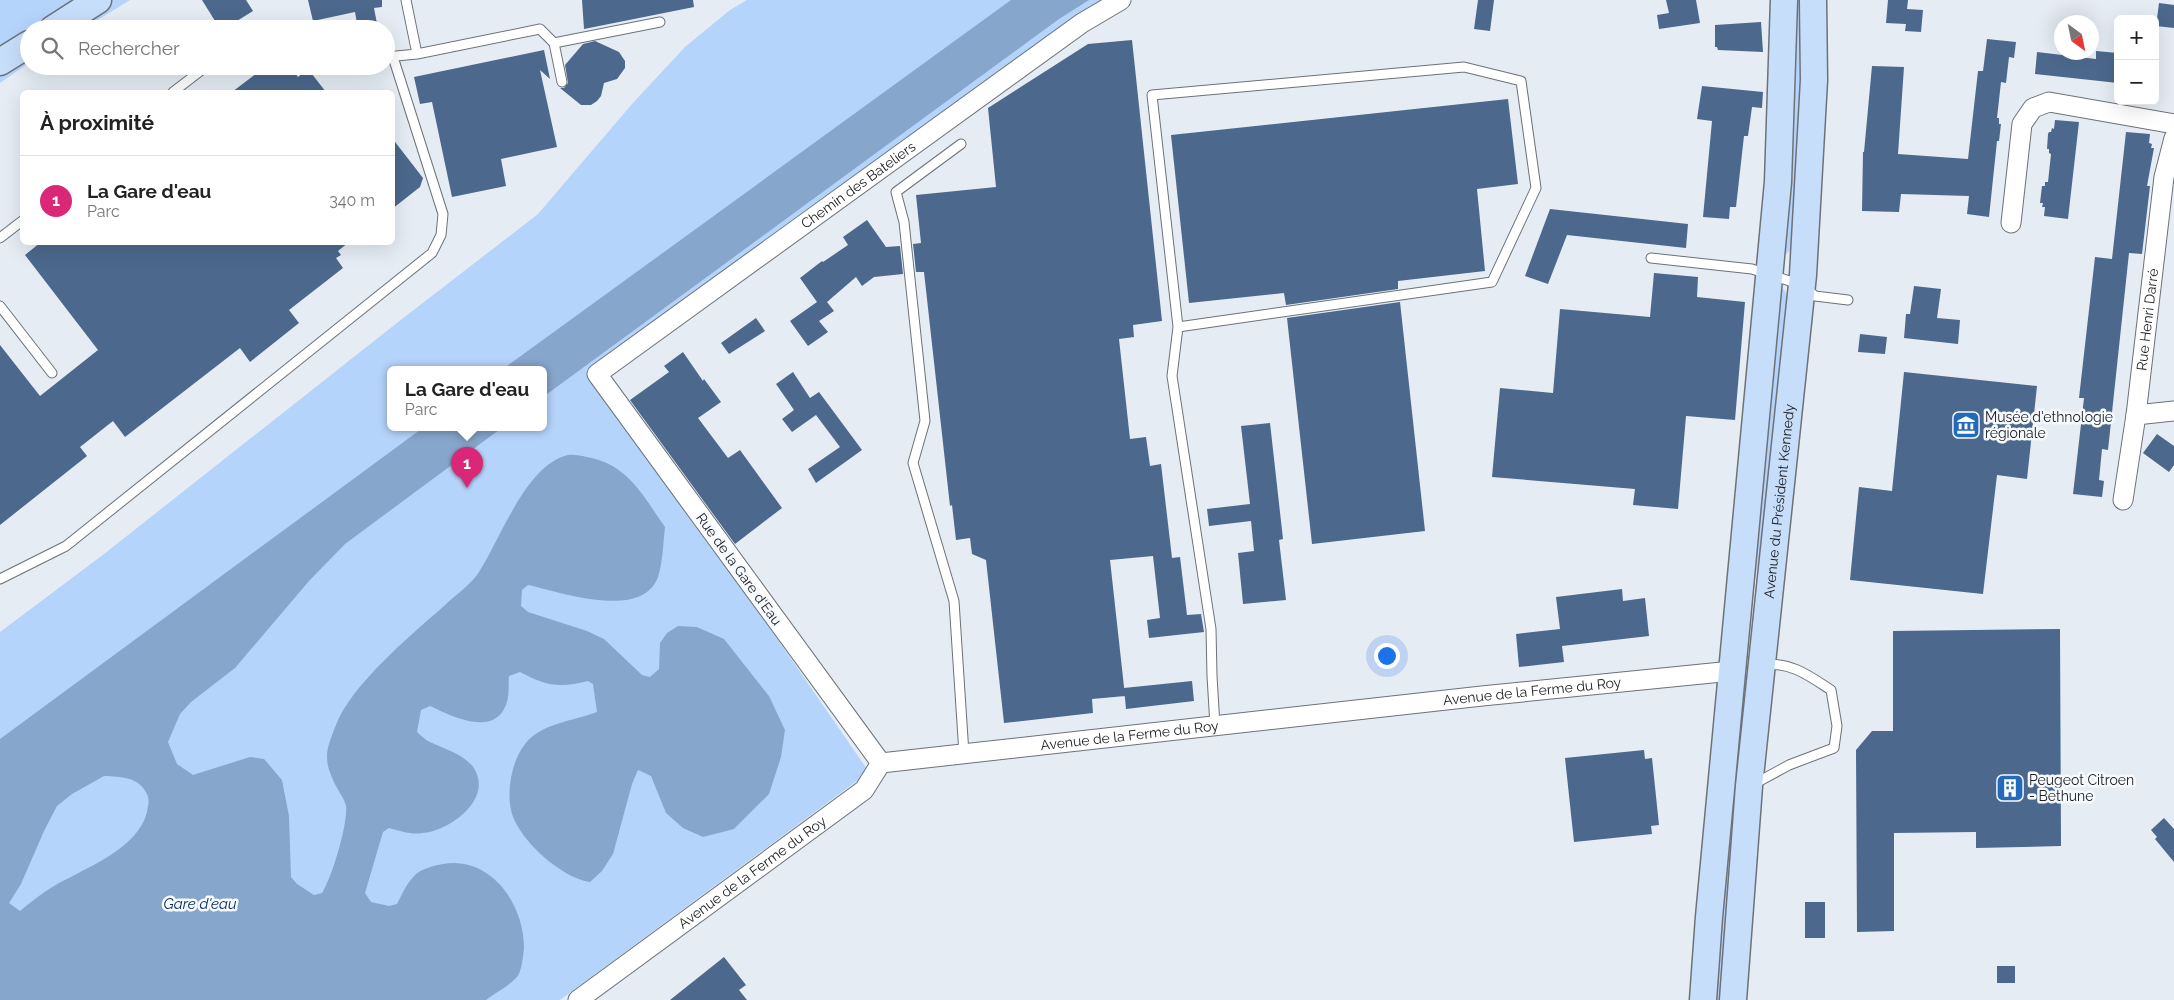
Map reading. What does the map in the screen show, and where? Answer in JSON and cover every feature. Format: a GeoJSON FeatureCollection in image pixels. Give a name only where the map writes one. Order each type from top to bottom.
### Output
{"type":"FeatureCollection","features":[{"type":"Feature","properties":{"kind":"main road"},"geometry":{"type":"LineString","coordinates":[[67,20],[98,0]]}},
{"type":"Feature","properties":{"kind":"main road"},"geometry":{"type":"LineString","coordinates":[[1703,1000],[1778,182],[1784,0]]}},
{"type":"Feature","properties":{"kind":"main road","name":"Avenue du Président Kennedy"},"geometry":{"type":"LineString","coordinates":[[1733,1000],[1749,786],[1802,286],[1814,80],[1814,0]]}},
{"type":"Feature","properties":{"kind":"main road"},"geometry":{"type":"LineString","coordinates":[[0,62],[20,50]]}},
{"type":"Feature","properties":{"kind":"main road","name":"Avenue de la Ferme du Roy"},"geometry":{"type":"LineString","coordinates":[[1732,671],[1761,665]]}},
{"type":"Feature","properties":{"kind":"street","name":"Chemin des Bateliers"},"geometry":{"type":"LineString","coordinates":[[597,374],[1082,23],[1121,0]]}},
{"type":"Feature","properties":{"kind":"street"},"geometry":{"type":"LineString","coordinates":[[2011,223],[2022,124],[2033,108],[2049,102],[2174,124]]}},
{"type":"Feature","properties":{"kind":"street","name":"Rue Henri Darré"},"geometry":{"type":"LineString","coordinates":[[2123,500],[2136,415],[2164,177],[2174,138]]}},
{"type":"Feature","properties":{"kind":"street","name":"Rue de la Gare d'Eau"},"geometry":{"type":"LineString","coordinates":[[597,374],[881,763]]}},
{"type":"Feature","properties":{"kind":"street"},"geometry":{"type":"LineString","coordinates":[[2136,415],[2174,411]]}},
{"type":"Feature","properties":{"kind":"street","name":"Avenue de la Ferme du Roy"},"geometry":{"type":"LineString","coordinates":[[578,1000],[864,790],[881,763],[1482,696],[1732,671]]}},
{"type":"Feature","properties":{"kind":"lane"},"geometry":{"type":"LineString","coordinates":[[406,0],[417,54]]}},
{"type":"Feature","properties":{"kind":"lane"},"geometry":{"type":"LineString","coordinates":[[554,43],[660,22]]}},
{"type":"Feature","properties":{"kind":"lane"},"geometry":{"type":"LineString","coordinates":[[395,56],[417,54],[540,29],[554,43],[562,82]]}},
{"type":"Feature","properties":{"kind":"lane"},"geometry":{"type":"LineString","coordinates":[[1178,327],[1492,282],[1536,188],[1521,82],[1464,67],[1152,95],[1178,327],[1172,376],[1211,629],[1215,726]]}},
{"type":"Feature","properties":{"kind":"lane"},"geometry":{"type":"LineString","coordinates":[[0,579],[66,546],[432,253],[441,235],[443,214],[395,72]]}},
{"type":"Feature","properties":{"kind":"lane"},"geometry":{"type":"LineString","coordinates":[[176,90],[195,75]]}},
{"type":"Feature","properties":{"kind":"lane"},"geometry":{"type":"LineString","coordinates":[[961,144],[896,192],[904,222],[925,421],[913,462],[954,601],[964,754]]}},
{"type":"Feature","properties":{"kind":"lane"},"geometry":{"type":"LineString","coordinates":[[0,238],[20,222]]}},
{"type":"Feature","properties":{"kind":"lane"},"geometry":{"type":"LineString","coordinates":[[1651,258],[1752,269],[1802,286],[1815,296],[1848,300]]}},
{"type":"Feature","properties":{"kind":"lane"},"geometry":{"type":"LineString","coordinates":[[0,306],[52,373]]}},
{"type":"Feature","properties":{"kind":"lane"},"geometry":{"type":"LineString","coordinates":[[1749,786],[1789,765],[1834,748],[1837,726],[1832,690],[1799,670],[1770,664],[1761,665]]}},
{"type":"Feature","properties":{"kind":"shaded area"},"geometry":{"type":"Polygon","coordinates":[[[0,0],[130,0],[98,20],[20,20],[20,69],[0,83],[0,0]]]}},
{"type":"Feature","properties":{"kind":"shaded area"},"geometry":{"type":"Polygon","coordinates":[[[747,0],[1108,0],[1010,62],[589,371],[727,566],[869,772],[560,1000],[0,1000],[0,632],[104,554],[538,214],[632,104],[685,47],[730,10],[747,0]]]}},
{"type":"Feature","properties":{"kind":"shaded area"},"geometry":{"type":"Polygon","coordinates":[[[1794,0],[1802,0],[1803,34],[1795,246],[1782,258],[1794,0]]]}},
{"type":"Feature","properties":{"kind":"shaded area"},"geometry":{"type":"Polygon","coordinates":[[[1778,284],[1785,291],[1790,304],[1777,456],[1745,636],[1778,284]]]}},
{"type":"Feature","properties":{"kind":"shaded area"},"geometry":{"type":"Polygon","coordinates":[[[1742,685],[1750,685],[1726,1000],[1715,1000],[1742,685]]]}},
{"type":"Feature","properties":{"kind":"water"},"geometry":{"type":"Polygon","coordinates":[[[1011,0],[1089,0],[1059,19],[547,394],[547,366],[507,366],[1011,0]]]}},
{"type":"Feature","properties":{"kind":"water","name":"Gare d'eau"},"geometry":{"type":"Polygon","coordinates":[[[419,431],[498,431],[345,544],[309,581],[235,668],[191,702],[180,714],[168,742],[177,764],[193,775],[250,757],[264,759],[282,780],[289,816],[291,877],[297,884],[314,895],[322,893],[338,850],[346,806],[332,777],[327,756],[332,734],[344,710],[368,677],[383,661],[474,579],[526,488],[539,473],[553,462],[568,455],[587,457],[613,467],[624,474],[641,493],[665,527],[660,571],[649,590],[635,598],[618,601],[599,600],[528,585],[522,590],[521,606],[528,612],[587,631],[604,639],[642,675],[650,677],[659,669],[660,643],[667,633],[678,626],[697,627],[724,639],[769,696],[785,730],[781,757],[769,794],[734,829],[703,837],[683,828],[666,813],[651,776],[638,770],[632,784],[613,854],[602,871],[590,882],[567,874],[533,847],[517,825],[512,814],[510,787],[516,760],[520,751],[532,737],[549,727],[597,712],[593,684],[588,681],[569,685],[545,683],[520,672],[509,676],[507,703],[499,716],[490,721],[470,721],[430,706],[421,710],[417,732],[428,741],[457,754],[473,766],[479,783],[477,794],[472,804],[464,813],[444,827],[419,833],[389,828],[383,832],[365,893],[371,902],[389,906],[397,904],[407,885],[415,875],[425,869],[443,864],[460,864],[476,868],[490,875],[502,886],[518,915],[524,948],[521,967],[517,977],[486,1000],[0,1000],[0,739],[419,431]],[[104,776],[72,794],[57,806],[21,884],[9,903],[20,911],[50,889],[109,856],[133,837],[142,825],[149,801],[147,794],[139,784],[123,777],[104,776]]]}},
{"type":"Feature","properties":{"kind":"building"},"geometry":{"type":"Polygon","coordinates":[[[202,0],[246,0],[253,11],[238,20],[214,20],[202,0]]]}},
{"type":"Feature","properties":{"kind":"building"},"geometry":{"type":"Polygon","coordinates":[[[308,0],[382,0],[382,7],[374,8],[376,20],[356,20],[355,12],[313,20],[308,0]]]}},
{"type":"Feature","properties":{"kind":"building"},"geometry":{"type":"Polygon","coordinates":[[[582,0],[693,0],[694,7],[584,29],[582,0]]]}},
{"type":"Feature","properties":{"kind":"building"},"geometry":{"type":"Polygon","coordinates":[[[1478,0],[1494,0],[1490,31],[1474,29],[1478,0]]]}},
{"type":"Feature","properties":{"kind":"building"},"geometry":{"type":"Polygon","coordinates":[[[1666,0],[1696,0],[1700,23],[1659,29],[1657,15],[1669,13],[1666,0]]]}},
{"type":"Feature","properties":{"kind":"building"},"geometry":{"type":"Polygon","coordinates":[[[1888,0],[1908,0],[1907,9],[1923,10],[1921,32],[1905,31],[1906,24],[1886,23],[1888,0]]]}},
{"type":"Feature","properties":{"kind":"building"},"geometry":{"type":"Polygon","coordinates":[[[2159,3],[2174,5],[2174,28],[2159,26],[2159,15],[2157,15],[2159,3]]]}},
{"type":"Feature","properties":{"kind":"building"},"geometry":{"type":"Polygon","coordinates":[[[1761,22],[1763,52],[1718,50],[1715,47],[1715,25],[1761,22]]]}},
{"type":"Feature","properties":{"kind":"building"},"geometry":{"type":"Polygon","coordinates":[[[1987,39],[2016,42],[2014,58],[2009,57],[2006,83],[2001,82],[1997,118],[1999,118],[1999,124],[2001,124],[1999,141],[1997,141],[1989,217],[1967,214],[1969,196],[1901,194],[1899,212],[1862,211],[1863,152],[1872,66],[1904,67],[1898,154],[1968,159],[1978,71],[1983,71],[1987,39]]]}},
{"type":"Feature","properties":{"kind":"building"},"geometry":{"type":"Polygon","coordinates":[[[1132,40],[1162,321],[1133,325],[1134,337],[1119,339],[1130,439],[1146,437],[1150,466],[1161,464],[1172,558],[1180,557],[1187,615],[1201,614],[1204,632],[1149,638],[1147,620],[1160,618],[1153,556],[1110,560],[1125,696],[1092,699],[1093,713],[1004,723],[986,560],[972,554],[970,538],[956,540],[952,505],[950,506],[924,272],[916,272],[913,244],[921,243],[916,195],[996,187],[988,108],[1088,44],[1132,40]]]}},
{"type":"Feature","properties":{"kind":"building"},"geometry":{"type":"Polygon","coordinates":[[[595,41],[619,52],[625,61],[625,68],[617,79],[604,83],[601,96],[597,101],[591,105],[581,105],[560,88],[564,88],[568,83],[565,65],[583,44],[595,41]]]}},
{"type":"Feature","properties":{"kind":"building"},"geometry":{"type":"Polygon","coordinates":[[[544,50],[550,79],[540,70],[557,147],[501,159],[506,186],[452,197],[432,102],[420,104],[414,77],[544,50]]]}},
{"type":"Feature","properties":{"kind":"building"},"geometry":{"type":"Polygon","coordinates":[[[2099,51],[2114,53],[2114,83],[2035,74],[2037,52],[2054,54],[2054,60],[2099,60],[2099,51]]]}},
{"type":"Feature","properties":{"kind":"building"},"geometry":{"type":"Polygon","coordinates":[[[254,75],[297,75],[298,77],[300,75],[313,75],[324,90],[235,90],[254,75]]]}},
{"type":"Feature","properties":{"kind":"building"},"geometry":{"type":"Polygon","coordinates":[[[1702,86],[1763,92],[1762,108],[1752,107],[1748,136],[1744,136],[1736,207],[1730,207],[1729,219],[1703,217],[1712,121],[1697,119],[1702,86]]]}},
{"type":"Feature","properties":{"kind":"building"},"geometry":{"type":"Polygon","coordinates":[[[1508,99],[1518,184],[1477,189],[1485,271],[1398,281],[1398,289],[1286,305],[1284,293],[1189,303],[1171,135],[1508,99]]]}},
{"type":"Feature","properties":{"kind":"building"},"geometry":{"type":"Polygon","coordinates":[[[2055,120],[2079,122],[2068,219],[2044,216],[2045,207],[2042,207],[2043,203],[2040,203],[2042,186],[2045,186],[2045,182],[2048,182],[2051,154],[2049,149],[2047,149],[2048,134],[2052,128],[2054,129],[2055,120]]]}},
{"type":"Feature","properties":{"kind":"building"},"geometry":{"type":"Polygon","coordinates":[[[2126,132],[2150,134],[2149,143],[2152,144],[2151,148],[2154,148],[2147,186],[2150,186],[2142,254],[2129,253],[2108,450],[2102,449],[2099,480],[2104,481],[2102,497],[2073,494],[2084,398],[2079,398],[2095,257],[2112,259],[2126,132]]]}},
{"type":"Feature","properties":{"kind":"building"},"geometry":{"type":"Polygon","coordinates":[[[395,142],[423,178],[420,187],[395,207],[395,142]]]}},
{"type":"Feature","properties":{"kind":"building"},"geometry":{"type":"Polygon","coordinates":[[[1550,209],[1688,224],[1686,248],[1567,235],[1548,284],[1525,276],[1550,209]]]}},
{"type":"Feature","properties":{"kind":"building"},"geometry":{"type":"Polygon","coordinates":[[[867,220],[886,247],[900,246],[903,274],[874,277],[862,286],[856,277],[827,302],[834,311],[819,321],[828,332],[808,346],[790,321],[817,302],[800,278],[822,261],[848,245],[843,237],[867,220]]]}},
{"type":"Feature","properties":{"kind":"building"},"geometry":{"type":"Polygon","coordinates":[[[37,245],[345,245],[338,251],[341,255],[336,258],[343,268],[289,310],[299,323],[250,362],[240,348],[125,437],[113,421],[80,447],[87,456],[0,525],[0,345],[40,396],[98,350],[25,255],[37,245]]]}},
{"type":"Feature","properties":{"kind":"building"},"geometry":{"type":"Polygon","coordinates":[[[1654,273],[1698,277],[1697,297],[1745,302],[1735,420],[1686,416],[1678,509],[1633,505],[1635,489],[1492,477],[1500,388],[1553,393],[1560,309],[1650,317],[1654,273]]]}},
{"type":"Feature","properties":{"kind":"building"},"geometry":{"type":"Polygon","coordinates":[[[1914,286],[1941,289],[1937,318],[1960,320],[1958,344],[1904,338],[1906,314],[1910,314],[1914,286]]]}},
{"type":"Feature","properties":{"kind":"building"},"geometry":{"type":"Polygon","coordinates":[[[1400,302],[1425,531],[1312,544],[1287,318],[1400,302]]]}},
{"type":"Feature","properties":{"kind":"building"},"geometry":{"type":"Polygon","coordinates":[[[756,318],[765,331],[729,354],[721,343],[756,318]]]}},
{"type":"Feature","properties":{"kind":"building"},"geometry":{"type":"Polygon","coordinates":[[[1860,334],[1887,337],[1885,354],[1858,352],[1860,334]]]}},
{"type":"Feature","properties":{"kind":"building"},"geometry":{"type":"Polygon","coordinates":[[[683,352],[703,381],[704,379],[721,402],[698,418],[728,458],[740,450],[782,508],[735,544],[630,400],[669,372],[664,366],[683,352]]]}},
{"type":"Feature","properties":{"kind":"building"},"geometry":{"type":"Polygon","coordinates":[[[793,372],[810,398],[819,392],[862,450],[816,483],[808,469],[840,447],[816,415],[792,432],[782,419],[794,410],[776,384],[793,372]]]}},
{"type":"Feature","properties":{"kind":"building"},"geometry":{"type":"Polygon","coordinates":[[[1904,372],[2037,386],[2027,479],[1997,475],[1983,594],[1850,580],[1859,487],[1892,491],[1904,372]]]}},
{"type":"Feature","properties":{"kind":"building"},"geometry":{"type":"Polygon","coordinates":[[[1270,423],[1283,539],[1279,540],[1286,600],[1243,604],[1238,553],[1254,551],[1251,521],[1209,526],[1207,509],[1250,504],[1241,426],[1270,423]]]}},
{"type":"Feature","properties":{"kind":"building"},"geometry":{"type":"Polygon","coordinates":[[[2157,434],[2174,446],[2174,465],[2169,472],[2143,453],[2157,434]]]}},
{"type":"Feature","properties":{"kind":"building"},"geometry":{"type":"Polygon","coordinates":[[[1622,589],[1623,601],[1645,598],[1649,636],[1562,646],[1564,662],[1519,667],[1516,634],[1560,629],[1556,597],[1622,589]]]}},
{"type":"Feature","properties":{"kind":"building","name":"Peugeot Citroen - Bethune"},"geometry":{"type":"Polygon","coordinates":[[[2060,629],[2061,846],[1976,848],[1976,832],[1894,833],[1894,931],[1857,932],[1856,750],[1872,731],[1893,731],[1893,631],[2060,629]]]}},
{"type":"Feature","properties":{"kind":"building"},"geometry":{"type":"Polygon","coordinates":[[[1192,681],[1194,701],[1126,709],[1124,688],[1192,681]]]}},
{"type":"Feature","properties":{"kind":"building"},"geometry":{"type":"Polygon","coordinates":[[[1644,750],[1645,759],[1652,758],[1659,825],[1651,826],[1652,834],[1574,842],[1565,758],[1644,750]]]}},
{"type":"Feature","properties":{"kind":"building"},"geometry":{"type":"Polygon","coordinates":[[[2164,818],[2174,829],[2174,862],[2155,839],[2157,837],[2151,830],[2164,818]]]}},
{"type":"Feature","properties":{"kind":"building"},"geometry":{"type":"Polygon","coordinates":[[[1805,902],[1825,902],[1825,938],[1805,938],[1805,902]]]}},
{"type":"Feature","properties":{"kind":"building"},"geometry":{"type":"Polygon","coordinates":[[[724,957],[746,985],[739,990],[747,1000],[670,1000],[724,957]]]}},
{"type":"Feature","properties":{"kind":"building"},"geometry":{"type":"Polygon","coordinates":[[[1997,966],[2015,966],[2015,983],[1997,983],[1997,966]]]}},
{"type":"Feature","properties":{"kind":"place","name":"Musée d'ethnologie régionale"},"geometry":{"type":"Point","coordinates":[1966,425]}},
{"type":"Feature","properties":{"kind":"place","name":"La Gare d'eau"},"geometry":{"type":"Point","coordinates":[467,488]}},
{"type":"Feature","properties":{"kind":"place","name":"Peugeot Citroen - Bethune"},"geometry":{"type":"Point","coordinates":[2010,788]}}]}
